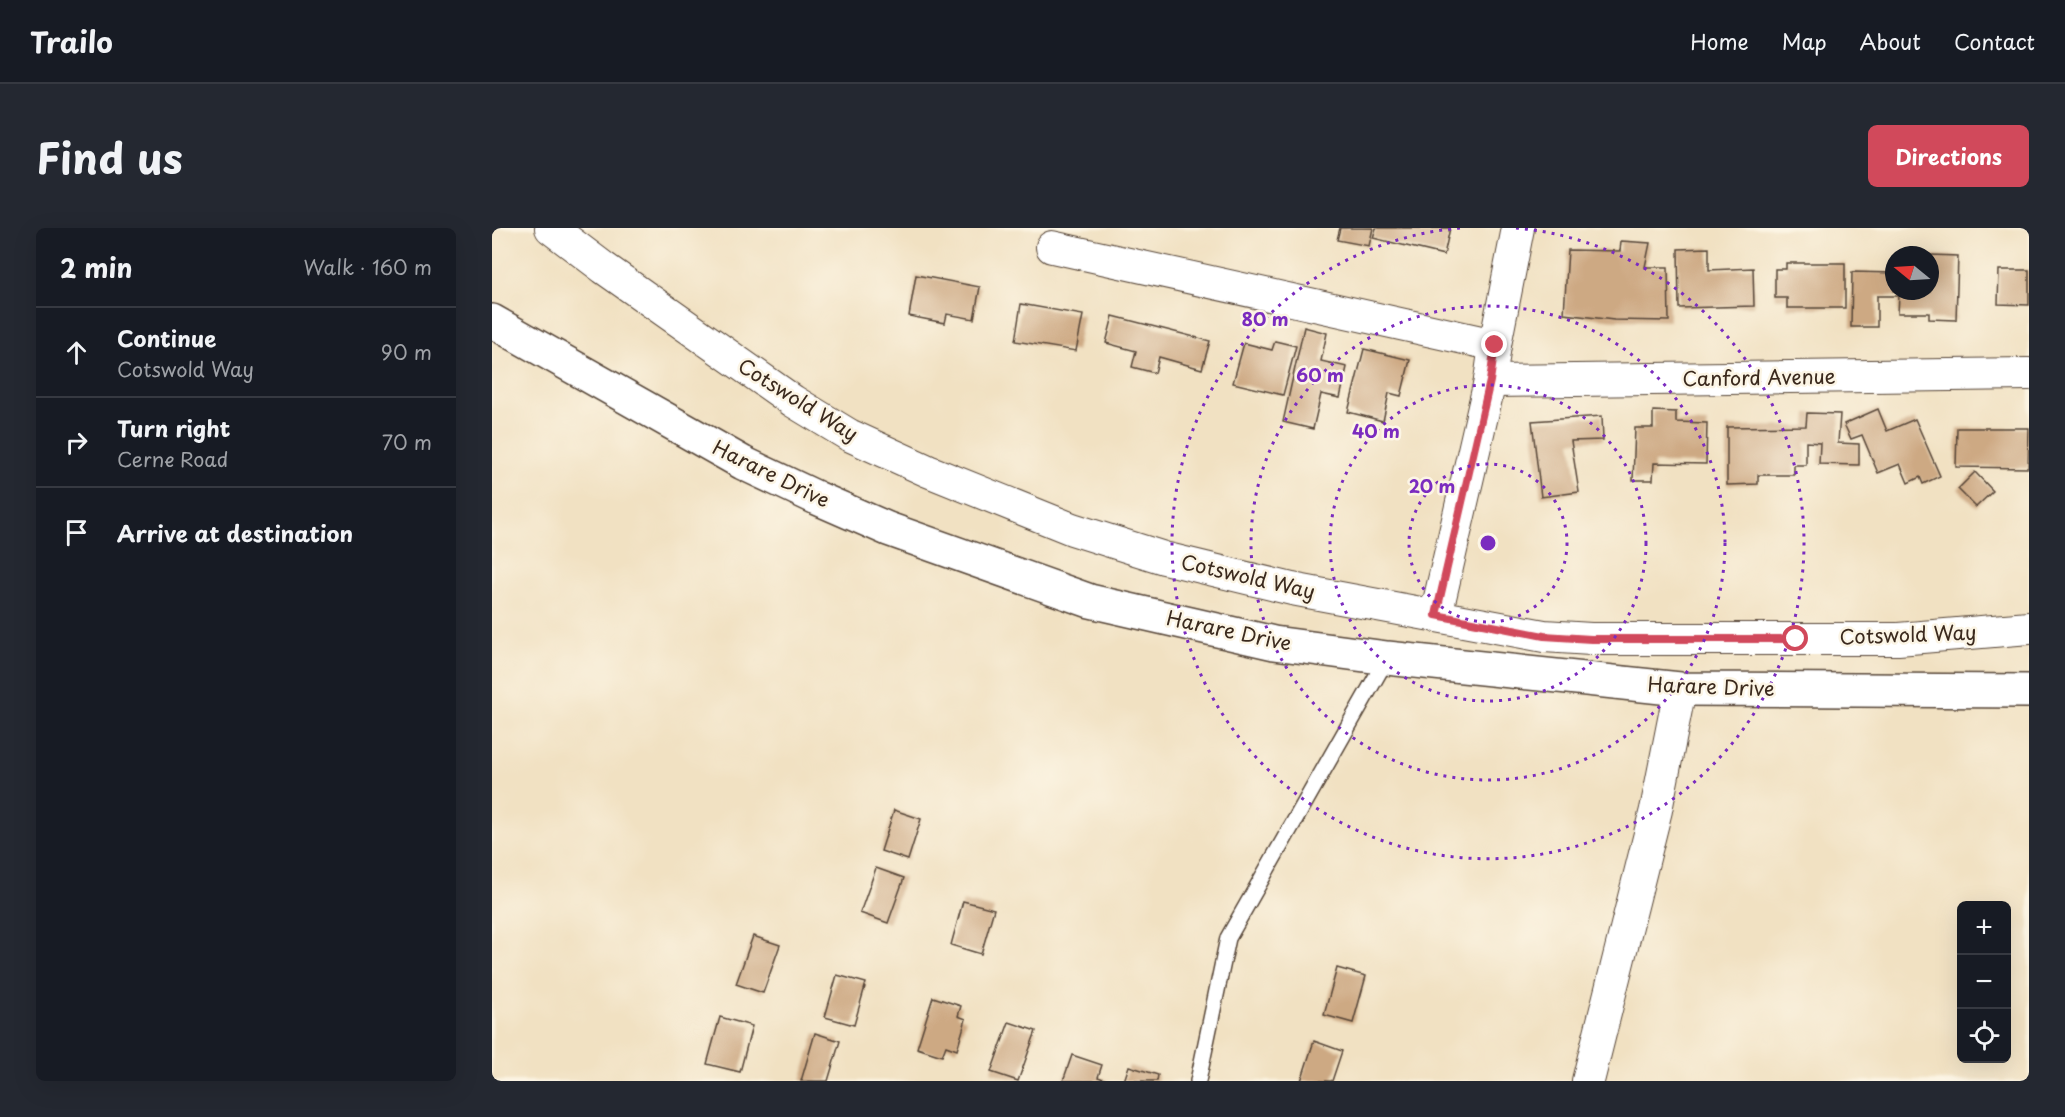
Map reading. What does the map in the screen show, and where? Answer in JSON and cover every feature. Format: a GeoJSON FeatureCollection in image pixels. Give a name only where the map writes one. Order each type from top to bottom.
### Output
{"type":"FeatureCollection","features":[{"type":"Feature","properties":{"kind":"main road","name":"Harare Drive"},"geometry":{"type":"LineString","coordinates":[[492,321],[743,463],[888,529],[1090,601],[1274,643],[1387,658],[1680,689],[2029,692]]}},
{"type":"Feature","properties":{"kind":"street","name":"Cotswold Way"},"geometry":{"type":"LineString","coordinates":[[551,228],[793,401],[849,435],[900,459],[1072,529],[1164,558],[1292,589],[1544,636],[1591,639],[1898,639],[2029,628]]}},
{"type":"Feature","properties":{"kind":"street"},"geometry":{"type":"LineString","coordinates":[[1436,615],[1490,381],[1518,228]]}},
{"type":"Feature","properties":{"kind":"street"},"geometry":{"type":"LineString","coordinates":[[1052,247],[1495,345]]}},
{"type":"Feature","properties":{"kind":"street","name":"Canford Avenue"},"geometry":{"type":"LineString","coordinates":[[1490,381],[2029,374]]}},
{"type":"Feature","properties":{"kind":"street"},"geometry":{"type":"LineString","coordinates":[[1588,1081],[1656,810],[1680,689]]}},
{"type":"Feature","properties":{"kind":"lane"},"geometry":{"type":"LineString","coordinates":[[1198,1081],[1228,938],[1387,658]]}},
{"type":"Feature","properties":{"kind":"building"},"geometry":{"type":"Polygon","coordinates":[[[1340,228],[1373,228],[1369,246],[1337,240],[1340,228]]]}},
{"type":"Feature","properties":{"kind":"building"},"geometry":{"type":"Polygon","coordinates":[[[1376,228],[1450,228],[1444,255],[1373,238],[1376,228]]]}},
{"type":"Feature","properties":{"kind":"building"},"geometry":{"type":"Polygon","coordinates":[[[1621,241],[1650,243],[1645,267],[1668,267],[1669,321],[1614,320],[1564,314],[1568,250],[1620,251],[1621,241]]]}},
{"type":"Feature","properties":{"kind":"building"},"geometry":{"type":"Polygon","coordinates":[[[1709,248],[1709,270],[1753,268],[1754,306],[1679,308],[1678,249],[1709,248]]]}},
{"type":"Feature","properties":{"kind":"building"},"geometry":{"type":"Polygon","coordinates":[[[1939,255],[1958,256],[1956,320],[1929,319],[1929,313],[1898,313],[1899,300],[1939,300],[1939,255]]]}},
{"type":"Feature","properties":{"kind":"building"},"geometry":{"type":"Polygon","coordinates":[[[1786,263],[1845,263],[1845,308],[1787,308],[1787,298],[1775,298],[1775,269],[1786,269],[1786,263]]]}},
{"type":"Feature","properties":{"kind":"building"},"geometry":{"type":"Polygon","coordinates":[[[1999,270],[2029,270],[2029,305],[1998,304],[1999,270]]]}},
{"type":"Feature","properties":{"kind":"building"},"geometry":{"type":"Polygon","coordinates":[[[1852,272],[1885,273],[1885,296],[1877,296],[1877,327],[1851,327],[1852,272]]]}},
{"type":"Feature","properties":{"kind":"building"},"geometry":{"type":"Polygon","coordinates":[[[916,275],[980,287],[974,319],[947,314],[945,323],[909,316],[916,275]]]}},
{"type":"Feature","properties":{"kind":"building"},"geometry":{"type":"Polygon","coordinates":[[[1021,304],[1083,315],[1076,351],[1015,341],[1021,304]]]}},
{"type":"Feature","properties":{"kind":"building"},"geometry":{"type":"Polygon","coordinates":[[[1113,316],[1210,341],[1202,369],[1159,357],[1155,373],[1132,367],[1136,351],[1106,343],[1113,316]]]}},
{"type":"Feature","properties":{"kind":"building"},"geometry":{"type":"Polygon","coordinates":[[[1304,327],[1327,333],[1321,361],[1347,367],[1340,398],[1321,394],[1313,429],[1283,422],[1304,327]]]}},
{"type":"Feature","properties":{"kind":"building"},"geometry":{"type":"Polygon","coordinates":[[[1275,341],[1296,346],[1283,395],[1233,383],[1244,343],[1272,350],[1275,341]]]}},
{"type":"Feature","properties":{"kind":"building"},"geometry":{"type":"Polygon","coordinates":[[[1364,349],[1410,360],[1401,396],[1389,393],[1383,421],[1348,412],[1364,349]]]}},
{"type":"Feature","properties":{"kind":"building"},"geometry":{"type":"Polygon","coordinates":[[[1878,409],[1887,431],[1915,419],[1940,476],[1923,484],[1920,477],[1908,483],[1900,464],[1878,473],[1862,435],[1851,439],[1844,424],[1878,409]]]}},
{"type":"Feature","properties":{"kind":"building"},"geometry":{"type":"Polygon","coordinates":[[[1653,411],[1676,412],[1676,422],[1707,423],[1706,464],[1654,463],[1653,480],[1633,480],[1635,428],[1653,428],[1653,411]]]}},
{"type":"Feature","properties":{"kind":"building"},"geometry":{"type":"Polygon","coordinates":[[[1807,413],[1840,414],[1838,443],[1859,444],[1859,465],[1819,464],[1820,443],[1806,442],[1806,465],[1794,465],[1794,475],[1758,475],[1758,484],[1727,485],[1727,427],[1806,426],[1807,413]]]}},
{"type":"Feature","properties":{"kind":"building"},"geometry":{"type":"Polygon","coordinates":[[[1602,416],[1603,440],[1571,441],[1579,492],[1541,497],[1532,421],[1602,416]]]}},
{"type":"Feature","properties":{"kind":"building"},"geometry":{"type":"Polygon","coordinates":[[[1957,428],[2029,428],[2028,468],[1956,467],[1957,428]]]}},
{"type":"Feature","properties":{"kind":"building"},"geometry":{"type":"Polygon","coordinates":[[[1975,472],[1993,491],[1976,507],[1958,489],[1975,472]]]}},
{"type":"Feature","properties":{"kind":"building"},"geometry":{"type":"Polygon","coordinates":[[[894,810],[921,819],[908,860],[881,851],[894,810]]]}},
{"type":"Feature","properties":{"kind":"building"},"geometry":{"type":"Polygon","coordinates":[[[876,868],[904,878],[888,923],[860,913],[876,868]]]}},
{"type":"Feature","properties":{"kind":"building"},"geometry":{"type":"Polygon","coordinates":[[[963,901],[994,909],[981,954],[951,945],[963,901]]]}},
{"type":"Feature","properties":{"kind":"building"},"geometry":{"type":"Polygon","coordinates":[[[753,936],[780,945],[763,993],[736,984],[753,936]]]}},
{"type":"Feature","properties":{"kind":"building"},"geometry":{"type":"Polygon","coordinates":[[[1337,968],[1366,976],[1353,1023],[1324,1015],[1337,968]]]}},
{"type":"Feature","properties":{"kind":"building"},"geometry":{"type":"Polygon","coordinates":[[[837,975],[866,983],[854,1025],[825,1017],[837,975]]]}},
{"type":"Feature","properties":{"kind":"building"},"geometry":{"type":"Polygon","coordinates":[[[933,997],[961,1006],[958,1016],[966,1019],[957,1050],[946,1046],[942,1056],[917,1048],[933,997]]]}},
{"type":"Feature","properties":{"kind":"building"},"geometry":{"type":"Polygon","coordinates":[[[720,1017],[752,1026],[740,1072],[707,1064],[720,1017]]]}},
{"type":"Feature","properties":{"kind":"building"},"geometry":{"type":"Polygon","coordinates":[[[1009,1022],[1036,1031],[1018,1081],[991,1072],[1009,1022]]]}},
{"type":"Feature","properties":{"kind":"building"},"geometry":{"type":"Polygon","coordinates":[[[815,1033],[840,1041],[828,1081],[801,1081],[815,1033]]]}},
{"type":"Feature","properties":{"kind":"building"},"geometry":{"type":"Polygon","coordinates":[[[1314,1041],[1342,1051],[1332,1081],[1301,1081],[1314,1041]]]}},
{"type":"Feature","properties":{"kind":"building"},"geometry":{"type":"Polygon","coordinates":[[[1072,1055],[1102,1065],[1098,1077],[1109,1081],[1063,1081],[1072,1055]]]}},
{"type":"Feature","properties":{"kind":"building"},"geometry":{"type":"Polygon","coordinates":[[[1129,1066],[1158,1075],[1157,1081],[1124,1081],[1129,1066]]]}},
{"type":"Feature","properties":{"kind":"route"},"geometry":{"type":"LineString","coordinates":[[1495,345],[1490,381],[1436,615],[1544,636],[1591,639],[1796,639]]}}]}
